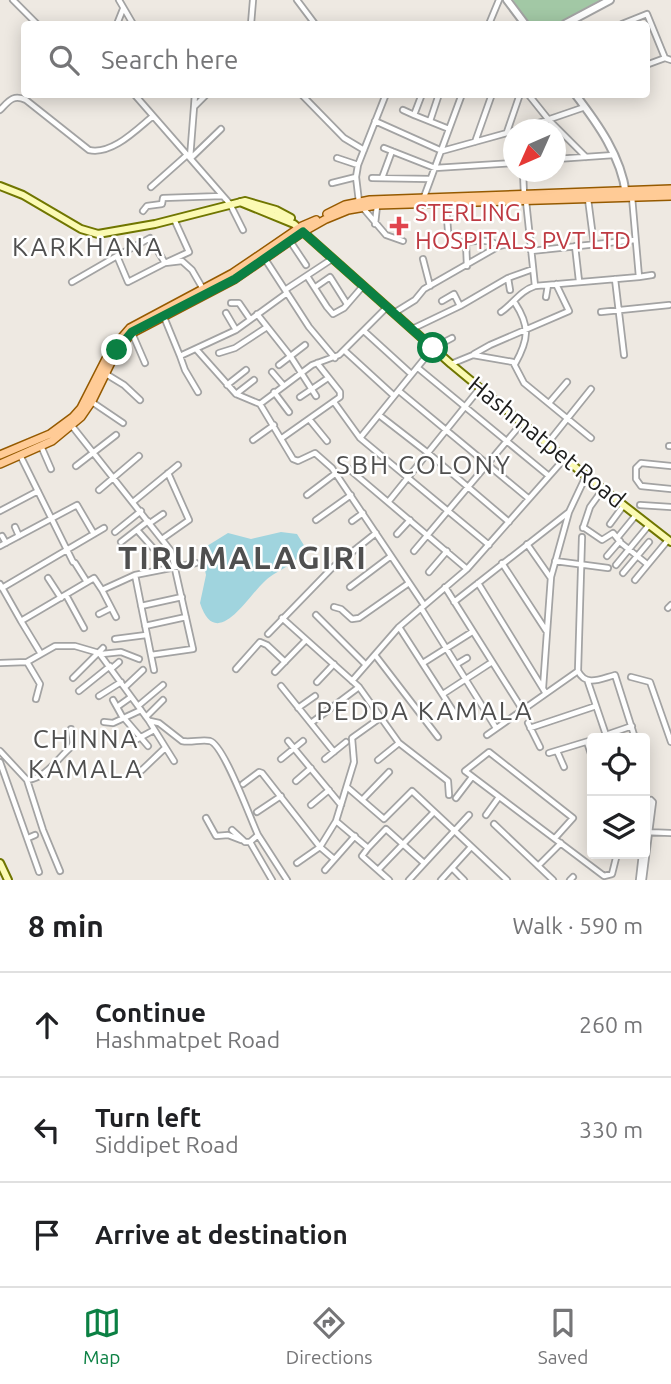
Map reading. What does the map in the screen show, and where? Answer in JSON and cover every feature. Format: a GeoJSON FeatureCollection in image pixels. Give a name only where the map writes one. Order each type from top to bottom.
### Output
{"type":"FeatureCollection","features":[{"type":"Feature","properties":{"kind":"main road"},"geometry":{"type":"LineString","coordinates":[[0,186],[23,195],[81,229],[98,234],[240,202],[303,229]]}},
{"type":"Feature","properties":{"kind":"main road"},"geometry":{"type":"LineString","coordinates":[[0,455],[36,441],[64,425],[81,408],[110,351],[122,335],[133,327],[233,273],[303,229],[361,204],[424,197],[588,199],[671,189]]}},
{"type":"Feature","properties":{"kind":"main road"},"geometry":{"type":"LineString","coordinates":[[361,204],[446,203],[629,194],[671,196]]}},
{"type":"Feature","properties":{"kind":"main road"},"geometry":{"type":"LineString","coordinates":[[0,464],[52,441],[72,426],[92,401],[117,350],[132,332],[235,279],[290,242],[303,229]]}},
{"type":"Feature","properties":{"kind":"main road","name":"Hashmatpet Road"},"geometry":{"type":"LineString","coordinates":[[303,229],[332,259],[363,285]]}},
{"type":"Feature","properties":{"kind":"main road","name":"Hashmatpet Road"},"geometry":{"type":"LineString","coordinates":[[303,229],[452,365],[669,541]]}},
{"type":"Feature","properties":{"kind":"main road"},"geometry":{"type":"LineString","coordinates":[[0,863],[8,880]]}},
{"type":"Feature","properties":{"kind":"street"},"geometry":{"type":"LineString","coordinates":[[12,0],[34,21]]}},
{"type":"Feature","properties":{"kind":"street"},"geometry":{"type":"LineString","coordinates":[[119,0],[131,21]]}},
{"type":"Feature","properties":{"kind":"street"},"geometry":{"type":"LineString","coordinates":[[251,21],[253,0]]}},
{"type":"Feature","properties":{"kind":"street"},"geometry":{"type":"LineString","coordinates":[[297,0],[313,21]]}},
{"type":"Feature","properties":{"kind":"street"},"geometry":{"type":"LineString","coordinates":[[490,21],[499,0]]}},
{"type":"Feature","properties":{"kind":"street"},"geometry":{"type":"LineString","coordinates":[[507,0],[522,21]]}},
{"type":"Feature","properties":{"kind":"street"},"geometry":{"type":"LineString","coordinates":[[571,21],[610,0]]}},
{"type":"Feature","properties":{"kind":"street"},"geometry":{"type":"LineString","coordinates":[[118,21],[123,8]]}},
{"type":"Feature","properties":{"kind":"street"},"geometry":{"type":"LineString","coordinates":[[630,21],[647,14],[668,59],[650,64]]}},
{"type":"Feature","properties":{"kind":"street"},"geometry":{"type":"LineString","coordinates":[[0,110],[11,99],[21,98]]}},
{"type":"Feature","properties":{"kind":"street"},"geometry":{"type":"LineString","coordinates":[[22,98],[89,150],[98,152],[123,140],[153,116]]}},
{"type":"Feature","properties":{"kind":"street"},"geometry":{"type":"LineString","coordinates":[[137,98],[230,204],[243,230]]}},
{"type":"Feature","properties":{"kind":"street"},"geometry":{"type":"LineString","coordinates":[[189,157],[195,98]]}},
{"type":"Feature","properties":{"kind":"street"},"geometry":{"type":"LineString","coordinates":[[194,107],[203,98]]}},
{"type":"Feature","properties":{"kind":"street"},"geometry":{"type":"LineString","coordinates":[[305,98],[344,138],[364,150]]}},
{"type":"Feature","properties":{"kind":"street"},"geometry":{"type":"LineString","coordinates":[[384,98],[358,165],[356,177],[361,204],[374,224],[390,238],[403,241]]}},
{"type":"Feature","properties":{"kind":"street"},"geometry":{"type":"LineString","coordinates":[[414,115],[420,98]]}},
{"type":"Feature","properties":{"kind":"street"},"geometry":{"type":"LineString","coordinates":[[430,121],[438,98]]}},
{"type":"Feature","properties":{"kind":"street"},"geometry":{"type":"LineString","coordinates":[[424,197],[461,98]]}},
{"type":"Feature","properties":{"kind":"street"},"geometry":{"type":"LineString","coordinates":[[475,142],[491,98]]}},
{"type":"Feature","properties":{"kind":"street"},"geometry":{"type":"LineString","coordinates":[[512,119],[519,98]]}},
{"type":"Feature","properties":{"kind":"street"},"geometry":{"type":"LineString","coordinates":[[531,98],[548,119],[584,107]]}},
{"type":"Feature","properties":{"kind":"street"},"geometry":{"type":"LineString","coordinates":[[578,98],[605,135],[629,194],[639,277]]}},
{"type":"Feature","properties":{"kind":"street"},"geometry":{"type":"LineString","coordinates":[[403,110],[449,129]]}},
{"type":"Feature","properties":{"kind":"street"},"geometry":{"type":"LineString","coordinates":[[375,121],[442,151],[503,134]]}},
{"type":"Feature","properties":{"kind":"street"},"geometry":{"type":"LineString","coordinates":[[151,187],[221,129]]}},
{"type":"Feature","properties":{"kind":"street"},"geometry":{"type":"LineString","coordinates":[[566,137],[586,157]]}},
{"type":"Feature","properties":{"kind":"street"},"geometry":{"type":"LineString","coordinates":[[384,148],[435,168],[503,164]]}},
{"type":"Feature","properties":{"kind":"street"},"geometry":{"type":"LineString","coordinates":[[382,178],[392,151]]}},
{"type":"Feature","properties":{"kind":"street"},"geometry":{"type":"LineString","coordinates":[[566,158],[615,155]]}},
{"type":"Feature","properties":{"kind":"street"},"geometry":{"type":"LineString","coordinates":[[337,158],[358,165]]}},
{"type":"Feature","properties":{"kind":"street"},"geometry":{"type":"LineString","coordinates":[[332,183],[356,177]]}},
{"type":"Feature","properties":{"kind":"street"},"geometry":{"type":"LineString","coordinates":[[372,178],[430,179]]}},
{"type":"Feature","properties":{"kind":"street"},"geometry":{"type":"LineString","coordinates":[[524,182],[535,286]]}},
{"type":"Feature","properties":{"kind":"street"},"geometry":{"type":"LineString","coordinates":[[143,211],[147,206],[162,204],[163,198],[223,196]]}},
{"type":"Feature","properties":{"kind":"street"},"geometry":{"type":"LineString","coordinates":[[588,199],[594,245]]}},
{"type":"Feature","properties":{"kind":"street"},"geometry":{"type":"LineString","coordinates":[[446,203],[449,244],[494,242],[499,246]]}},
{"type":"Feature","properties":{"kind":"street"},"geometry":{"type":"LineString","coordinates":[[374,224],[377,205]]}},
{"type":"Feature","properties":{"kind":"street"},"geometry":{"type":"LineString","coordinates":[[117,256],[128,282],[189,251],[174,219]]}},
{"type":"Feature","properties":{"kind":"street"},"geometry":{"type":"LineString","coordinates":[[147,225],[150,238],[165,263]]}},
{"type":"Feature","properties":{"kind":"street"},"geometry":{"type":"LineString","coordinates":[[72,282],[150,238]]}},
{"type":"Feature","properties":{"kind":"street"},"geometry":{"type":"LineString","coordinates":[[531,251],[635,240]]}},
{"type":"Feature","properties":{"kind":"street"},"geometry":{"type":"LineString","coordinates":[[290,242],[306,265]]}},
{"type":"Feature","properties":{"kind":"street"},"geometry":{"type":"LineString","coordinates":[[466,243],[467,266]]}},
{"type":"Feature","properties":{"kind":"street"},"geometry":{"type":"LineString","coordinates":[[394,313],[415,300],[422,290],[507,244]]}},
{"type":"Feature","properties":{"kind":"street"},"geometry":{"type":"LineString","coordinates":[[575,246],[579,281]]}},
{"type":"Feature","properties":{"kind":"street"},"geometry":{"type":"LineString","coordinates":[[264,258],[309,327],[335,358]]}},
{"type":"Feature","properties":{"kind":"street"},"geometry":{"type":"LineString","coordinates":[[180,356],[236,330],[332,259]]}},
{"type":"Feature","properties":{"kind":"street"},"geometry":{"type":"LineString","coordinates":[[423,259],[430,286]]}},
{"type":"Feature","properties":{"kind":"street"},"geometry":{"type":"LineString","coordinates":[[165,263],[182,261],[192,270],[203,289]]}},
{"type":"Feature","properties":{"kind":"street"},"geometry":{"type":"LineString","coordinates":[[411,330],[508,278],[533,269]]}},
{"type":"Feature","properties":{"kind":"street"},"geometry":{"type":"LineString","coordinates":[[501,312],[515,303],[524,291],[535,286],[652,275]]}},
{"type":"Feature","properties":{"kind":"street"},"geometry":{"type":"LineString","coordinates":[[307,276],[331,313],[336,314],[363,285]]}},
{"type":"Feature","properties":{"kind":"street"},"geometry":{"type":"LineString","coordinates":[[317,286],[330,277],[347,304]]}},
{"type":"Feature","properties":{"kind":"street"},"geometry":{"type":"LineString","coordinates":[[491,277],[495,285]]}},
{"type":"Feature","properties":{"kind":"street"},"geometry":{"type":"LineString","coordinates":[[508,278],[510,290]]}},
{"type":"Feature","properties":{"kind":"street"},"geometry":{"type":"LineString","coordinates":[[615,279],[624,355]]}},
{"type":"Feature","properties":{"kind":"street"},"geometry":{"type":"LineString","coordinates":[[452,365],[569,311],[556,284]]}},
{"type":"Feature","properties":{"kind":"street"},"geometry":{"type":"LineString","coordinates":[[546,297],[548,285]]}},
{"type":"Feature","properties":{"kind":"street"},"geometry":{"type":"LineString","coordinates":[[453,309],[444,299],[454,294],[460,306]]}},
{"type":"Feature","properties":{"kind":"street"},"geometry":{"type":"LineString","coordinates":[[232,303],[239,303],[250,319]]}},
{"type":"Feature","properties":{"kind":"street"},"geometry":{"type":"LineString","coordinates":[[515,303],[524,318],[527,330],[523,349],[515,364]]}},
{"type":"Feature","properties":{"kind":"street"},"geometry":{"type":"LineString","coordinates":[[601,312],[669,305]]}},
{"type":"Feature","properties":{"kind":"street"},"geometry":{"type":"LineString","coordinates":[[260,404],[302,372],[345,351],[387,307]]}},
{"type":"Feature","properties":{"kind":"street"},"geometry":{"type":"LineString","coordinates":[[226,313],[236,330]]}},
{"type":"Feature","properties":{"kind":"street"},"geometry":{"type":"LineString","coordinates":[[257,314],[302,372],[316,396]]}},
{"type":"Feature","properties":{"kind":"street"},"geometry":{"type":"LineString","coordinates":[[164,316],[185,370],[198,392]]}},
{"type":"Feature","properties":{"kind":"street"},"geometry":{"type":"LineString","coordinates":[[219,353],[235,348],[267,327]]}},
{"type":"Feature","properties":{"kind":"street"},"geometry":{"type":"LineString","coordinates":[[364,331],[409,372]]}},
{"type":"Feature","properties":{"kind":"street"},"geometry":{"type":"LineString","coordinates":[[132,332],[145,363]]}},
{"type":"Feature","properties":{"kind":"street"},"geometry":{"type":"LineString","coordinates":[[360,438],[433,348],[452,338]]}},
{"type":"Feature","properties":{"kind":"street"},"geometry":{"type":"LineString","coordinates":[[279,365],[305,345]]}},
{"type":"Feature","properties":{"kind":"street"},"geometry":{"type":"LineString","coordinates":[[197,349],[236,394],[260,404],[291,457],[296,461],[316,453],[335,473],[410,583],[446,649],[496,728]]}},
{"type":"Feature","properties":{"kind":"street"},"geometry":{"type":"LineString","coordinates":[[345,351],[392,394]]}},
{"type":"Feature","properties":{"kind":"street"},"geometry":{"type":"LineString","coordinates":[[473,355],[515,364]]}},
{"type":"Feature","properties":{"kind":"street"},"geometry":{"type":"LineString","coordinates":[[282,438],[341,395],[317,363]]}},
{"type":"Feature","properties":{"kind":"street"},"geometry":{"type":"LineString","coordinates":[[515,364],[524,383],[591,438]]}},
{"type":"Feature","properties":{"kind":"street"},"geometry":{"type":"LineString","coordinates":[[418,368],[549,476]]}},
{"type":"Feature","properties":{"kind":"street"},"geometry":{"type":"LineString","coordinates":[[227,385],[246,370]]}},
{"type":"Feature","properties":{"kind":"street"},"geometry":{"type":"LineString","coordinates":[[272,372],[284,386]]}},
{"type":"Feature","properties":{"kind":"street"},"geometry":{"type":"LineString","coordinates":[[105,373],[124,385],[140,400]]}},
{"type":"Feature","properties":{"kind":"street"},"geometry":{"type":"LineString","coordinates":[[300,397],[328,378]]}},
{"type":"Feature","properties":{"kind":"street"},"geometry":{"type":"LineString","coordinates":[[236,394],[254,380]]}},
{"type":"Feature","properties":{"kind":"street"},"geometry":{"type":"LineString","coordinates":[[549,403],[567,382]]}},
{"type":"Feature","properties":{"kind":"street"},"geometry":{"type":"LineString","coordinates":[[388,501],[480,388]]}},
{"type":"Feature","properties":{"kind":"street"},"geometry":{"type":"LineString","coordinates":[[547,444],[592,388]]}},
{"type":"Feature","properties":{"kind":"street"},"geometry":{"type":"LineString","coordinates":[[399,391],[528,498]]}},
{"type":"Feature","properties":{"kind":"street"},"geometry":{"type":"LineString","coordinates":[[274,392],[289,412]]}},
{"type":"Feature","properties":{"kind":"street"},"geometry":{"type":"LineString","coordinates":[[92,401],[123,423]]}},
{"type":"Feature","properties":{"kind":"street"},"geometry":{"type":"LineString","coordinates":[[334,402],[360,438],[489,545]]}},
{"type":"Feature","properties":{"kind":"street"},"geometry":{"type":"LineString","coordinates":[[379,415],[509,522]]}},
{"type":"Feature","properties":{"kind":"street"},"geometry":{"type":"LineString","coordinates":[[309,419],[327,441]]}},
{"type":"Feature","properties":{"kind":"street"},"geometry":{"type":"LineString","coordinates":[[414,551],[522,424]]}},
{"type":"Feature","properties":{"kind":"street"},"geometry":{"type":"LineString","coordinates":[[253,440],[274,425]]}},
{"type":"Feature","properties":{"kind":"street"},"geometry":{"type":"LineString","coordinates":[[72,426],[171,551],[193,649],[151,655]]}},
{"type":"Feature","properties":{"kind":"street"},"geometry":{"type":"LineString","coordinates":[[76,466],[116,435]]}},
{"type":"Feature","properties":{"kind":"street"},"geometry":{"type":"LineString","coordinates":[[41,446],[51,469]]}},
{"type":"Feature","properties":{"kind":"street"},"geometry":{"type":"LineString","coordinates":[[20,455],[53,518],[66,550],[87,582]]}},
{"type":"Feature","properties":{"kind":"street"},"geometry":{"type":"LineString","coordinates":[[99,490],[139,456]]}},
{"type":"Feature","properties":{"kind":"street"},"geometry":{"type":"LineString","coordinates":[[352,681],[399,627],[467,569],[565,458]]}},
{"type":"Feature","properties":{"kind":"street"},"geometry":{"type":"LineString","coordinates":[[671,466],[641,463],[636,468],[637,484],[671,489]]}},
{"type":"Feature","properties":{"kind":"street"},"geometry":{"type":"LineString","coordinates":[[133,502],[178,465]]}},
{"type":"Feature","properties":{"kind":"street"},"geometry":{"type":"LineString","coordinates":[[349,469],[467,569]]}},
{"type":"Feature","properties":{"kind":"street"},"geometry":{"type":"LineString","coordinates":[[162,539],[189,520],[168,473]]}},
{"type":"Feature","properties":{"kind":"street"},"geometry":{"type":"LineString","coordinates":[[307,495],[335,473]]}},
{"type":"Feature","properties":{"kind":"street"},"geometry":{"type":"LineString","coordinates":[[544,690],[551,577],[569,512],[586,476]]}},
{"type":"Feature","properties":{"kind":"street"},"geometry":{"type":"LineString","coordinates":[[604,489],[590,507],[583,528],[602,540],[606,540],[612,533],[648,564]]}},
{"type":"Feature","properties":{"kind":"street"},"geometry":{"type":"LineString","coordinates":[[0,511],[38,491]]}},
{"type":"Feature","properties":{"kind":"street"},"geometry":{"type":"LineString","coordinates":[[316,520],[351,495]]}},
{"type":"Feature","properties":{"kind":"street"},"geometry":{"type":"LineString","coordinates":[[2,536],[3,545],[77,505],[94,534]]}},
{"type":"Feature","properties":{"kind":"street"},"geometry":{"type":"LineString","coordinates":[[610,524],[624,505]]}},
{"type":"Feature","properties":{"kind":"street"},"geometry":{"type":"LineString","coordinates":[[640,505],[671,507]]}},
{"type":"Feature","properties":{"kind":"street"},"geometry":{"type":"LineString","coordinates":[[114,532],[141,511]]}},
{"type":"Feature","properties":{"kind":"street"},"geometry":{"type":"LineString","coordinates":[[454,602],[569,512]]}},
{"type":"Feature","properties":{"kind":"street"},"geometry":{"type":"LineString","coordinates":[[352,521],[363,513]]}},
{"type":"Feature","properties":{"kind":"street"},"geometry":{"type":"LineString","coordinates":[[121,542],[163,514]]}},
{"type":"Feature","properties":{"kind":"street"},"geometry":{"type":"LineString","coordinates":[[607,556],[636,515]]}},
{"type":"Feature","properties":{"kind":"street"},"geometry":{"type":"LineString","coordinates":[[397,534],[410,520]]}},
{"type":"Feature","properties":{"kind":"street"},"geometry":{"type":"LineString","coordinates":[[616,565],[649,525]]}},
{"type":"Feature","properties":{"kind":"street"},"geometry":{"type":"LineString","coordinates":[[15,527],[19,536]]}},
{"type":"Feature","properties":{"kind":"street"},"geometry":{"type":"LineString","coordinates":[[41,654],[1,586],[104,528]]}},
{"type":"Feature","properties":{"kind":"street"},"geometry":{"type":"LineString","coordinates":[[137,530],[153,548]]}},
{"type":"Feature","properties":{"kind":"street"},"geometry":{"type":"LineString","coordinates":[[268,634],[332,568],[376,533]]}},
{"type":"Feature","properties":{"kind":"street"},"geometry":{"type":"LineString","coordinates":[[582,537],[578,671],[582,679],[588,682],[615,675],[634,733]]}},
{"type":"Feature","properties":{"kind":"street"},"geometry":{"type":"LineString","coordinates":[[635,580],[669,541]]}},
{"type":"Feature","properties":{"kind":"street"},"geometry":{"type":"LineString","coordinates":[[623,573],[649,542]]}},
{"type":"Feature","properties":{"kind":"street"},"geometry":{"type":"LineString","coordinates":[[527,544],[551,577]]}},
{"type":"Feature","properties":{"kind":"street"},"geometry":{"type":"LineString","coordinates":[[429,572],[447,551]]}},
{"type":"Feature","properties":{"kind":"street"},"geometry":{"type":"LineString","coordinates":[[350,587],[391,556]]}},
{"type":"Feature","properties":{"kind":"street"},"geometry":{"type":"LineString","coordinates":[[555,561],[608,568]]}},
{"type":"Feature","properties":{"kind":"street"},"geometry":{"type":"LineString","coordinates":[[102,590],[135,575],[196,562]]}},
{"type":"Feature","properties":{"kind":"street"},"geometry":{"type":"LineString","coordinates":[[502,563],[547,632]]}},
{"type":"Feature","properties":{"kind":"street"},"geometry":{"type":"LineString","coordinates":[[135,575],[154,670]]}},
{"type":"Feature","properties":{"kind":"street"},"geometry":{"type":"LineString","coordinates":[[48,578],[85,628]]}},
{"type":"Feature","properties":{"kind":"street"},"geometry":{"type":"LineString","coordinates":[[21,621],[96,579],[116,617]]}},
{"type":"Feature","properties":{"kind":"street"},"geometry":{"type":"LineString","coordinates":[[334,607],[341,609],[352,619],[359,618],[410,583]]}},
{"type":"Feature","properties":{"kind":"street"},"geometry":{"type":"LineString","coordinates":[[478,583],[544,690]]}},
{"type":"Feature","properties":{"kind":"street"},"geometry":{"type":"LineString","coordinates":[[444,587],[522,709]]}},
{"type":"Feature","properties":{"kind":"street"},"geometry":{"type":"LineString","coordinates":[[141,606],[182,597]]}},
{"type":"Feature","properties":{"kind":"street"},"geometry":{"type":"LineString","coordinates":[[99,614],[111,608]]}},
{"type":"Feature","properties":{"kind":"street"},"geometry":{"type":"LineString","coordinates":[[316,615],[366,665]]}},
{"type":"Feature","properties":{"kind":"street"},"geometry":{"type":"LineString","coordinates":[[145,626],[186,617]]}},
{"type":"Feature","properties":{"kind":"street"},"geometry":{"type":"LineString","coordinates":[[282,618],[359,687],[399,743],[447,781],[449,795]]}},
{"type":"Feature","properties":{"kind":"street"},"geometry":{"type":"LineString","coordinates":[[399,627],[457,717]]}},
{"type":"Feature","properties":{"kind":"street"},"geometry":{"type":"LineString","coordinates":[[422,663],[472,631]]}},
{"type":"Feature","properties":{"kind":"street"},"geometry":{"type":"LineString","coordinates":[[115,639],[146,635]]}},
{"type":"Feature","properties":{"kind":"street"},"geometry":{"type":"LineString","coordinates":[[275,672],[306,640]]}},
{"type":"Feature","properties":{"kind":"street"},"geometry":{"type":"LineString","coordinates":[[236,669],[260,642],[285,662]]}},
{"type":"Feature","properties":{"kind":"street"},"geometry":{"type":"LineString","coordinates":[[0,663],[27,662],[55,646],[65,645],[100,654],[121,652],[139,659]]}},
{"type":"Feature","properties":{"kind":"street"},"geometry":{"type":"LineString","coordinates":[[74,678],[103,648]]}},
{"type":"Feature","properties":{"kind":"street"},"geometry":{"type":"LineString","coordinates":[[100,654],[174,761]]}},
{"type":"Feature","properties":{"kind":"street"},"geometry":{"type":"LineString","coordinates":[[375,655],[438,737]]}},
{"type":"Feature","properties":{"kind":"street"},"geometry":{"type":"LineString","coordinates":[[457,664],[467,658]]}},
{"type":"Feature","properties":{"kind":"street"},"geometry":{"type":"LineString","coordinates":[[27,662],[40,684],[36,699]]}},
{"type":"Feature","properties":{"kind":"street"},"geometry":{"type":"LineString","coordinates":[[79,691],[119,662]]}},
{"type":"Feature","properties":{"kind":"street"},"geometry":{"type":"LineString","coordinates":[[443,694],[492,662]]}},
{"type":"Feature","properties":{"kind":"street"},"geometry":{"type":"LineString","coordinates":[[317,682],[334,664]]}},
{"type":"Feature","properties":{"kind":"street"},"geometry":{"type":"LineString","coordinates":[[99,696],[123,685],[143,670]]}},
{"type":"Feature","properties":{"kind":"street"},"geometry":{"type":"LineString","coordinates":[[487,735],[544,690],[578,671]]}},
{"type":"Feature","properties":{"kind":"street"},"geometry":{"type":"LineString","coordinates":[[631,677],[650,682],[671,742]]}},
{"type":"Feature","properties":{"kind":"street"},"geometry":{"type":"LineString","coordinates":[[588,682],[606,733]]}},
{"type":"Feature","properties":{"kind":"street"},"geometry":{"type":"LineString","coordinates":[[104,722],[113,723],[124,718],[163,685]]}},
{"type":"Feature","properties":{"kind":"street"},"geometry":{"type":"LineString","coordinates":[[281,686],[334,752]]}},
{"type":"Feature","properties":{"kind":"street"},"geometry":{"type":"LineString","coordinates":[[311,723],[359,687]]}},
{"type":"Feature","properties":{"kind":"street"},"geometry":{"type":"LineString","coordinates":[[117,707],[131,696]]}},
{"type":"Feature","properties":{"kind":"street"},"geometry":{"type":"LineString","coordinates":[[298,708],[315,696]]}},
{"type":"Feature","properties":{"kind":"street"},"geometry":{"type":"LineString","coordinates":[[113,700],[124,718],[148,746]]}},
{"type":"Feature","properties":{"kind":"street"},"geometry":{"type":"LineString","coordinates":[[147,719],[163,700]]}},
{"type":"Feature","properties":{"kind":"street"},"geometry":{"type":"LineString","coordinates":[[540,747],[529,726],[596,706]]}},
{"type":"Feature","properties":{"kind":"street"},"geometry":{"type":"LineString","coordinates":[[297,863],[320,847],[336,821],[354,762],[352,738],[380,718]]}},
{"type":"Feature","properties":{"kind":"street"},"geometry":{"type":"LineString","coordinates":[[147,719],[159,723],[182,741],[210,741],[218,747],[258,835],[287,880]]}},
{"type":"Feature","properties":{"kind":"street"},"geometry":{"type":"LineString","coordinates":[[613,733],[632,726]]}},
{"type":"Feature","properties":{"kind":"street"},"geometry":{"type":"LineString","coordinates":[[27,780],[41,777],[71,747],[71,729]]}},
{"type":"Feature","properties":{"kind":"street"},"geometry":{"type":"LineString","coordinates":[[132,742],[155,730]]}},
{"type":"Feature","properties":{"kind":"street"},"geometry":{"type":"LineString","coordinates":[[288,741],[342,805]]}},
{"type":"Feature","properties":{"kind":"street"},"geometry":{"type":"LineString","coordinates":[[281,759],[303,741]]}},
{"type":"Feature","properties":{"kind":"street"},"geometry":{"type":"LineString","coordinates":[[325,759],[346,742]]}},
{"type":"Feature","properties":{"kind":"street"},"geometry":{"type":"LineString","coordinates":[[549,753],[587,742]]}},
{"type":"Feature","properties":{"kind":"street"},"geometry":{"type":"LineString","coordinates":[[378,760],[399,743]]}},
{"type":"Feature","properties":{"kind":"street"},"geometry":{"type":"LineString","coordinates":[[142,770],[165,748]]}},
{"type":"Feature","properties":{"kind":"street"},"geometry":{"type":"LineString","coordinates":[[0,751],[27,780],[43,831],[60,872]]}},
{"type":"Feature","properties":{"kind":"street"},"geometry":{"type":"LineString","coordinates":[[558,751],[564,767]]}},
{"type":"Feature","properties":{"kind":"street"},"geometry":{"type":"LineString","coordinates":[[555,838],[573,818],[489,752],[466,771],[604,876],[612,874],[616,859]]}},
{"type":"Feature","properties":{"kind":"street"},"geometry":{"type":"LineString","coordinates":[[0,762],[39,872]]}},
{"type":"Feature","properties":{"kind":"street"},"geometry":{"type":"LineString","coordinates":[[296,781],[311,768]]}},
{"type":"Feature","properties":{"kind":"street"},"geometry":{"type":"LineString","coordinates":[[243,784],[259,772],[262,773],[320,847],[334,859]]}},
{"type":"Feature","properties":{"kind":"street"},"geometry":{"type":"LineString","coordinates":[[362,800],[389,772]]}},
{"type":"Feature","properties":{"kind":"street"},"geometry":{"type":"LineString","coordinates":[[456,798],[472,777]]}},
{"type":"Feature","properties":{"kind":"street"},"geometry":{"type":"LineString","coordinates":[[347,787],[384,819],[412,791],[507,880]]}},
{"type":"Feature","properties":{"kind":"street"},"geometry":{"type":"LineString","coordinates":[[311,805],[329,790]]}},
{"type":"Feature","properties":{"kind":"street"},"geometry":{"type":"LineString","coordinates":[[257,812],[281,796]]}},
{"type":"Feature","properties":{"kind":"street"},"geometry":{"type":"LineString","coordinates":[[486,816],[499,797]]}},
{"type":"Feature","properties":{"kind":"street"},"geometry":{"type":"LineString","coordinates":[[378,870],[433,811]]}},
{"type":"Feature","properties":{"kind":"street"},"geometry":{"type":"LineString","coordinates":[[409,880],[469,815]]}},
{"type":"Feature","properties":{"kind":"street"},"geometry":{"type":"LineString","coordinates":[[206,818],[216,836],[228,835],[247,842]]}},
{"type":"Feature","properties":{"kind":"street"},"geometry":{"type":"LineString","coordinates":[[336,821],[368,848]]}},
{"type":"Feature","properties":{"kind":"street"},"geometry":{"type":"LineString","coordinates":[[494,824],[552,880]]}},
{"type":"Feature","properties":{"kind":"street"},"geometry":{"type":"LineString","coordinates":[[389,880],[362,856],[386,829],[425,863]]}},
{"type":"Feature","properties":{"kind":"street"},"geometry":{"type":"LineString","coordinates":[[232,830],[247,842],[272,880]]}},
{"type":"Feature","properties":{"kind":"street"},"geometry":{"type":"LineString","coordinates":[[650,833],[671,833]]}},
{"type":"Feature","properties":{"kind":"street"},"geometry":{"type":"LineString","coordinates":[[28,838],[35,835]]}},
{"type":"Feature","properties":{"kind":"street"},"geometry":{"type":"LineString","coordinates":[[247,842],[258,835]]}},
{"type":"Feature","properties":{"kind":"street"},"geometry":{"type":"LineString","coordinates":[[325,870],[355,836]]}},
{"type":"Feature","properties":{"kind":"street"},"geometry":{"type":"LineString","coordinates":[[538,866],[561,843]]}},
{"type":"Feature","properties":{"kind":"street"},"geometry":{"type":"LineString","coordinates":[[441,880],[472,847]]}},
{"type":"Feature","properties":{"kind":"street"},"geometry":{"type":"LineString","coordinates":[[641,880],[642,859]]}},
{"type":"Feature","properties":{"kind":"street"},"geometry":{"type":"LineString","coordinates":[[641,880],[643,859]]}},
{"type":"Feature","properties":{"kind":"street"},"geometry":{"type":"LineString","coordinates":[[452,868],[464,880]]}},
{"type":"Feature","properties":{"kind":"green space"},"geometry":{"type":"Polygon","coordinates":[[[513,0],[600,0],[562,21],[527,21],[513,0]]]}},
{"type":"Feature","properties":{"kind":"water"},"geometry":{"type":"Polygon","coordinates":[[[281,532],[297,534],[305,547],[298,558],[265,581],[241,608],[223,622],[215,623],[207,617],[200,603],[206,575],[203,561],[207,546],[228,533],[251,539],[281,532]]]}},
{"type":"Feature","properties":{"kind":"place","name":"STERLING HOSPITALS PVT LTD"},"geometry":{"type":"Point","coordinates":[399,226]}},
{"type":"Feature","properties":{"kind":"district","name":"KARKHANA"},"geometry":{"type":"Point","coordinates":[88,246]}},
{"type":"Feature","properties":{"kind":"district","name":"SBH COLONY"},"geometry":{"type":"Point","coordinates":[424,464]}},
{"type":"Feature","properties":{"kind":"district","name":"TIRUMALAGIRI"},"geometry":{"type":"Point","coordinates":[243,557]}},
{"type":"Feature","properties":{"kind":"district","name":"PEDDA KAMALA"},"geometry":{"type":"Point","coordinates":[425,710]}},
{"type":"Feature","properties":{"kind":"district","name":"CHINNA KAMALA"},"geometry":{"type":"Point","coordinates":[86,753]}},
{"type":"Feature","properties":{"kind":"route"},"geometry":{"type":"LineString","coordinates":[[117,350],[132,332],[235,279],[303,232],[433,348]]}}]}
